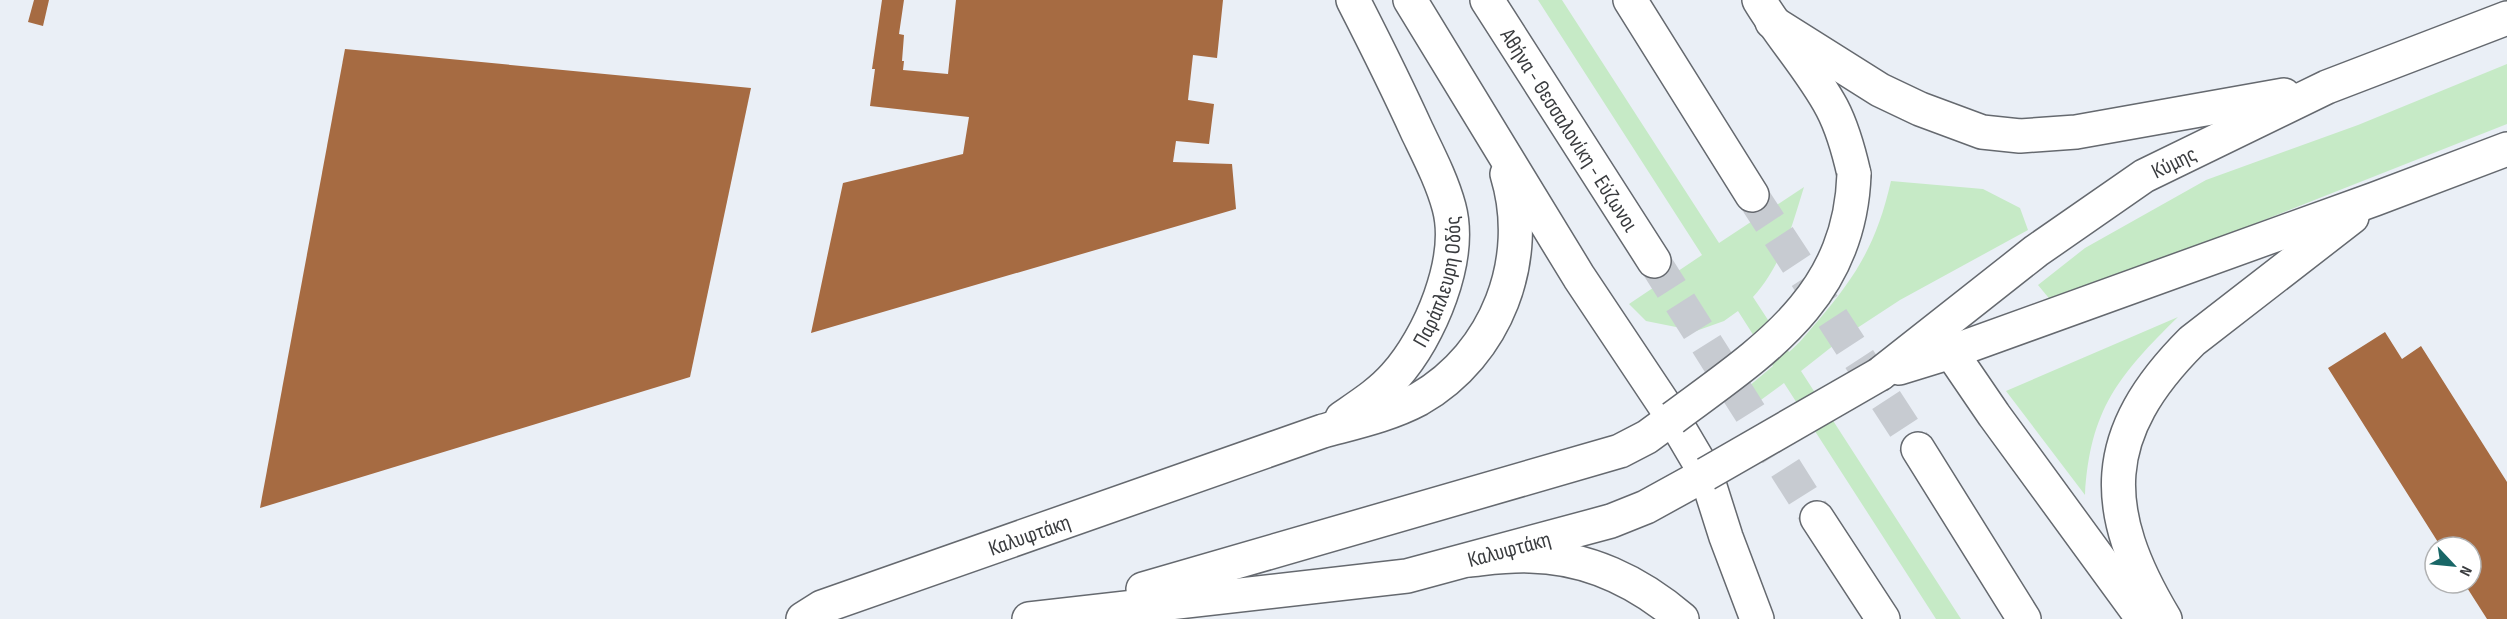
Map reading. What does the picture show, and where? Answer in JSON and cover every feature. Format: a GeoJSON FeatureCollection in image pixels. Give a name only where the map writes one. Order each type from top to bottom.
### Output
{"type":"FeatureCollection","features":[{"type":"Feature","properties":{"kind":"main road","name":"Παράπλευρη Οδός"},"geometry":{"type":"LineString","coordinates":[[1323,431],[1372,398],[1395,376],[1414,352],[1445,280],[1452,244],[1449,208],[1435,169],[1353,0]]}},
{"type":"Feature","properties":{"kind":"main road"},"geometry":{"type":"LineString","coordinates":[[1410,0],[1590,296],[1673,418],[1706,474],[1726,537],[1757,619]]}},
{"type":"Feature","properties":{"kind":"main road","name":"Αθήνα - Θεσσαλονίκη - Εύζωνοι"},"geometry":{"type":"LineString","coordinates":[[1487,0],[1654,261]]}},
{"type":"Feature","properties":{"kind":"main road"},"geometry":{"type":"LineString","coordinates":[[1630,0],[1752,195]]}},
{"type":"Feature","properties":{"kind":"main road"},"geometry":{"type":"LineString","coordinates":[[1766,11],[1900,100],[1936,116],[1982,132],[2020,136],[2076,132],[2327,87]]}},
{"type":"Feature","properties":{"kind":"main road"},"geometry":{"type":"LineString","coordinates":[[1019,619],[1182,579],[1611,454],[1647,437],[1734,373],[1788,328],[1822,286],[1845,236],[1853,204],[1854,174],[1847,144],[1832,108],[1808,69],[1766,11]]}},
{"type":"Feature","properties":{"kind":"main road","name":"Κύμης"},"geometry":{"type":"LineString","coordinates":[[1945,339],[2036,251],[2144,176],[2327,87],[2507,18]]}},
{"type":"Feature","properties":{"kind":"main road"},"geometry":{"type":"LineString","coordinates":[[1323,431],[1381,416],[1418,399],[1449,379],[1474,353],[1495,320],[1512,267],[1516,228],[1512,190],[1503,160],[1487,128]]}},
{"type":"Feature","properties":{"kind":"main road","name":"Κύμης"},"geometry":{"type":"LineString","coordinates":[[1880,374],[1945,339],[2374,200],[2507,149]]}},
{"type":"Feature","properties":{"kind":"main road"},"geometry":{"type":"LineString","coordinates":[[2165,619],[2136,565],[2124,528],[2117,483],[2122,447],[2132,419],[2156,381],[2192,340],[2374,200]]}},
{"type":"Feature","properties":{"kind":"main road"},"geometry":{"type":"LineString","coordinates":[[1945,339],[1994,415],[2143,619]]}},
{"type":"Feature","properties":{"kind":"main road","name":"Καλυφτάκη"},"geometry":{"type":"LineString","coordinates":[[1029,619],[1407,576],[1611,521],[1646,507],[1880,374]]}},
{"type":"Feature","properties":{"kind":"main road","name":"Καλυφτάκη"},"geometry":{"type":"LineString","coordinates":[[803,619],[822,607],[1323,431]]}},
{"type":"Feature","properties":{"kind":"main road"},"geometry":{"type":"LineString","coordinates":[[1918,449],[2024,619]]}},
{"type":"Feature","properties":{"kind":"main road"},"geometry":{"type":"LineString","coordinates":[[1817,518],[1883,619]]}},
{"type":"Feature","properties":{"kind":"main road"},"geometry":{"type":"LineString","coordinates":[[1469,560],[1529,556],[1587,565],[1637,586],[1682,619]]}},
{"type":"Feature","properties":{"kind":"green space"},"geometry":{"type":"Polygon","coordinates":[[[1538,0],[1562,0],[1719,243],[1804,187],[1779,258],[1772,272],[1753,297],[1789,352],[1831,305],[1855,272],[1872,240],[1891,181],[1983,189],[2020,208],[2028,230],[1900,300],[1848,334],[1801,371],[1961,619],[1936,619],[1784,383],[1754,405],[1736,397],[1773,366],[1738,311],[1724,321],[1696,331],[1646,321],[1629,304],[1702,255],[1538,0]]]}},
{"type":"Feature","properties":{"kind":"green space"},"geometry":{"type":"Polygon","coordinates":[[[2507,64],[2507,124],[2211,241],[2057,308],[2038,285],[2085,248],[2206,180],[2358,125],[2507,64]]]}},
{"type":"Feature","properties":{"kind":"green space"},"geometry":{"type":"Polygon","coordinates":[[[2178,317],[2139,357],[2111,396],[2093,439],[2085,495],[2006,391],[2178,317]]]}},
{"type":"Feature","properties":{"kind":"building"},"geometry":{"type":"Polygon","coordinates":[[[34,0],[49,0],[43,26],[28,22],[34,0]]]}},
{"type":"Feature","properties":{"kind":"building"},"geometry":{"type":"Polygon","coordinates":[[[882,0],[904,0],[899,34],[904,35],[903,70],[948,74],[956,0],[1223,0],[1217,58],[1193,55],[1188,100],[1214,104],[1209,144],[1176,141],[1173,162],[1232,164],[1236,209],[811,333],[843,183],[963,154],[969,117],[870,106],[875,69],[872,69],[882,0]]]}},
{"type":"Feature","properties":{"kind":"building"},"geometry":{"type":"Polygon","coordinates":[[[345,49],[751,88],[690,377],[260,508],[345,49]]]}},
{"type":"Feature","properties":{"kind":"building"},"geometry":{"type":"Polygon","coordinates":[[[2385,332],[2402,359],[2421,346],[2507,482],[2507,619],[2487,619],[2472,595],[2483,595],[2483,535],[2433,535],[2328,368],[2385,332]]]}},
{"type":"Feature","properties":{"kind":"tunnel"},"geometry":{"type":"LineString","coordinates":[[1752,195],[1918,449]]}},
{"type":"Feature","properties":{"kind":"tunnel"},"geometry":{"type":"LineString","coordinates":[[1654,261],[1817,518]]}}]}
